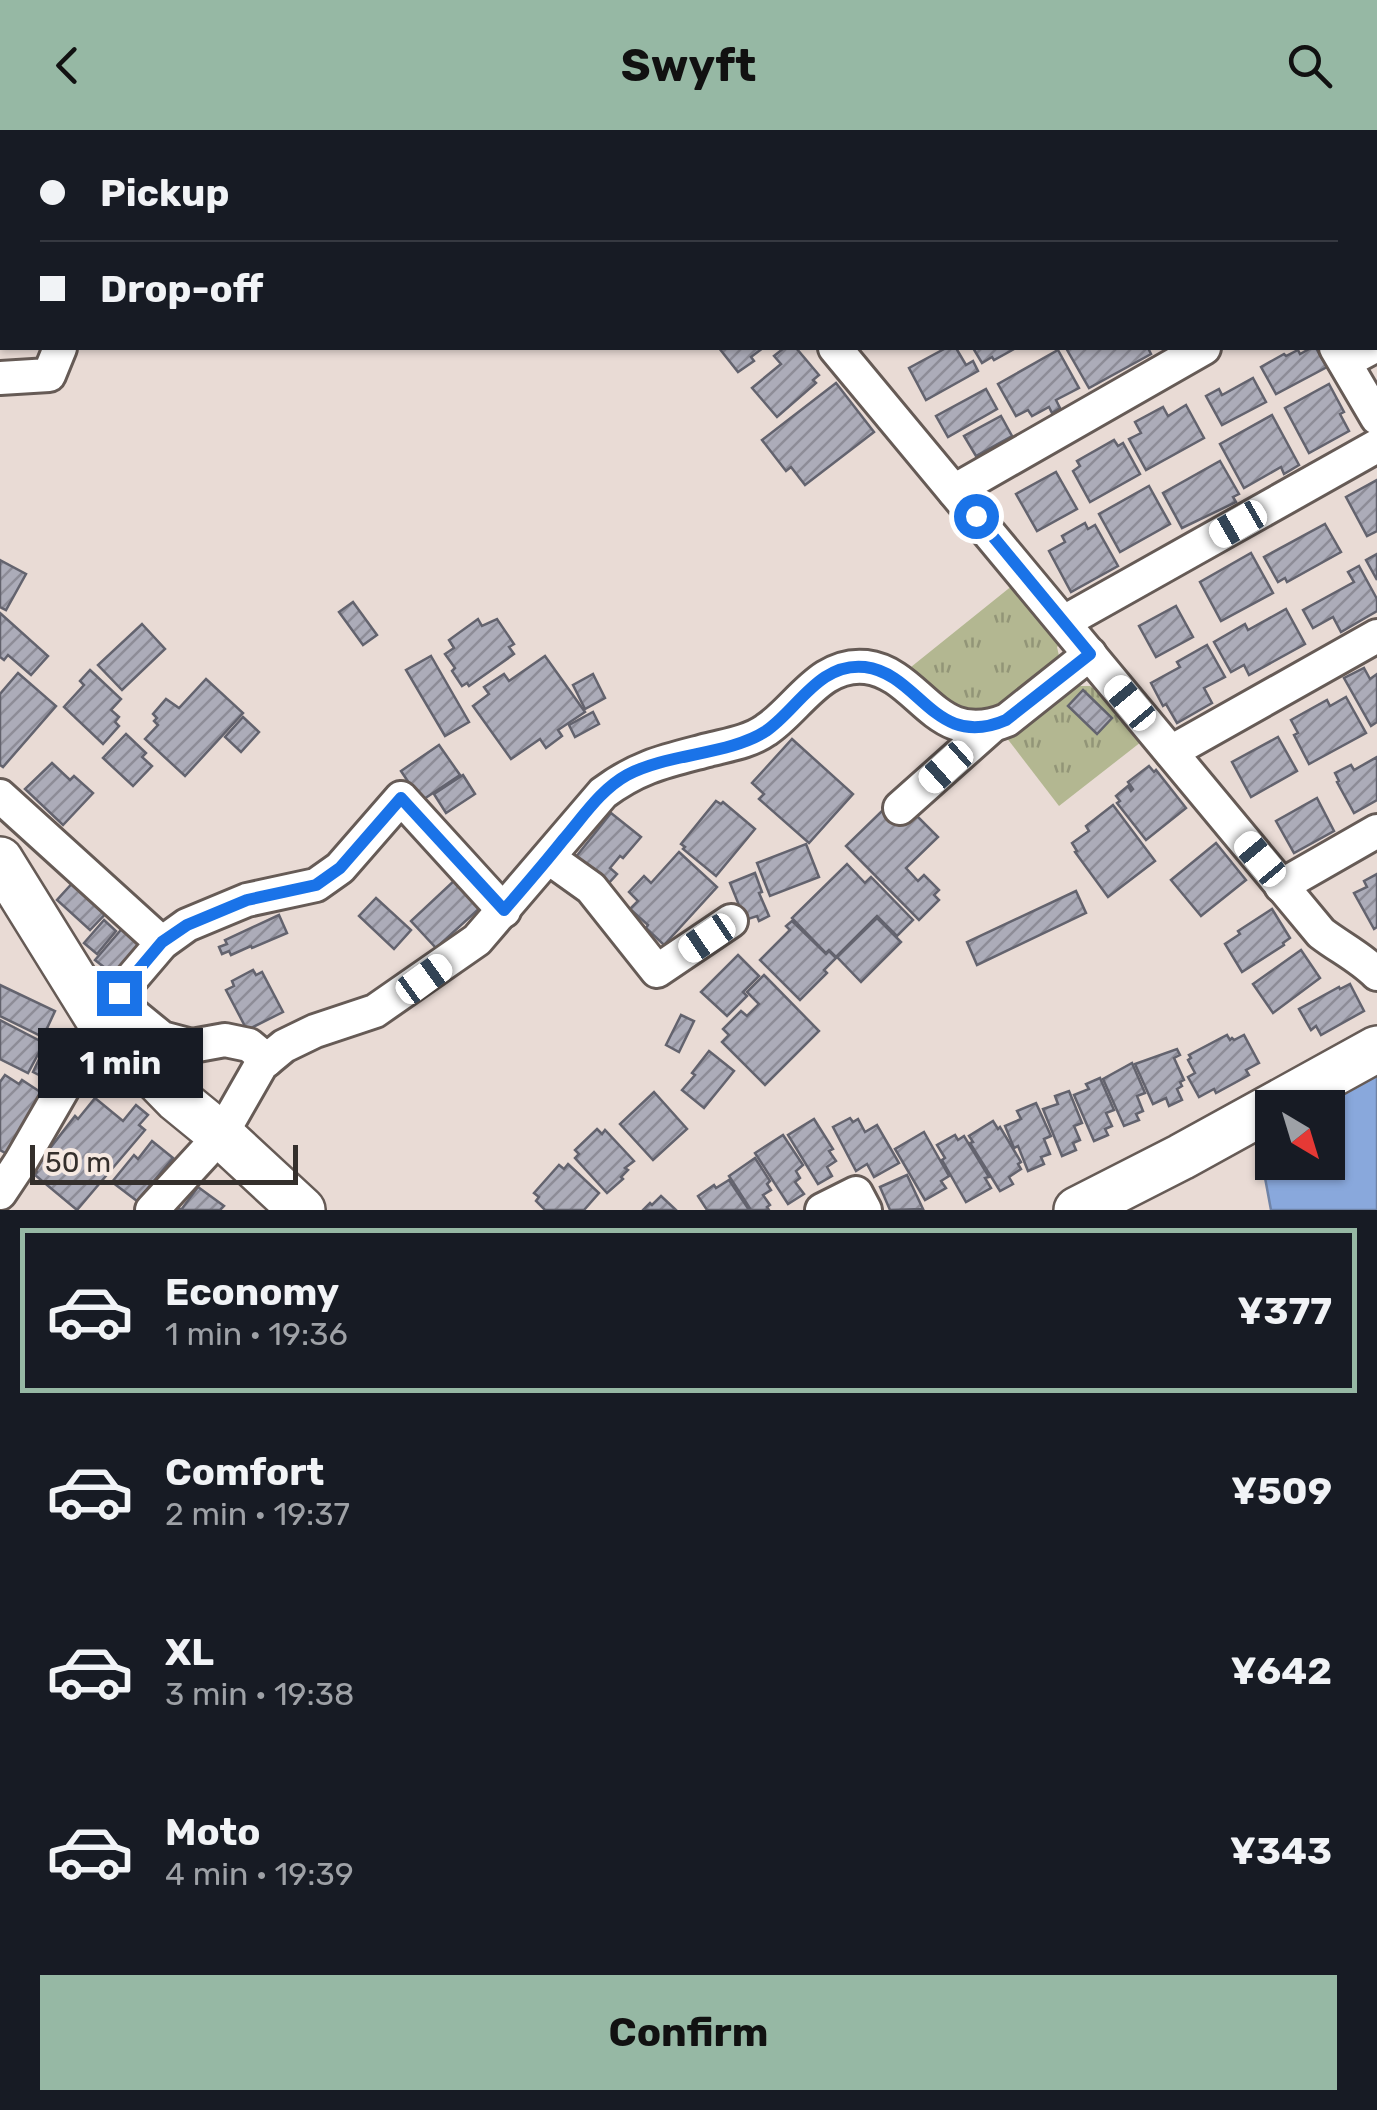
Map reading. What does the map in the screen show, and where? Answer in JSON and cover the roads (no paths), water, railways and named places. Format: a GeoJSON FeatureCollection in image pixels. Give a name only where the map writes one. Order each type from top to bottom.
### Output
{"type":"FeatureCollection","features":[{"type":"Feature","properties":{"kind":"street"},"geometry":{"type":"LineString","coordinates":[[0,378],[49,375],[59,350]]}},
{"type":"Feature","properties":{"kind":"street"},"geometry":{"type":"LineString","coordinates":[[954,490],[1200,350]]}},
{"type":"Feature","properties":{"kind":"street"},"geometry":{"type":"LineString","coordinates":[[1361,350],[1377,418]]}},
{"type":"Feature","properties":{"kind":"street"},"geometry":{"type":"LineString","coordinates":[[850,352],[954,490],[1321,933],[1377,974]]}},
{"type":"Feature","properties":{"kind":"street"},"geometry":{"type":"LineString","coordinates":[[1064,622],[1377,446]]}},
{"type":"Feature","properties":{"kind":"street"},"geometry":{"type":"LineString","coordinates":[[1171,752],[1377,636]]}},
{"type":"Feature","properties":{"kind":"street"},"geometry":{"type":"LineString","coordinates":[[152,1210],[220,1135],[261,1064],[284,1046],[314,1032],[375,1012],[478,940],[603,793],[627,776],[655,764],[748,740],[767,730],[814,684],[837,671],[862,666],[886,672],[935,713],[975,728],[1006,720],[1090,654]]}},
{"type":"Feature","properties":{"kind":"street"},"geometry":{"type":"LineString","coordinates":[[900,808],[992,726]]}},
{"type":"Feature","properties":{"kind":"street"},"geometry":{"type":"LineString","coordinates":[[0,796],[162,942]]}},
{"type":"Feature","properties":{"kind":"street"},"geometry":{"type":"LineString","coordinates":[[0,1193],[65,1085],[162,942],[187,925],[247,900],[316,885],[340,868],[401,798],[504,910]]}},
{"type":"Feature","properties":{"kind":"street"},"geometry":{"type":"LineString","coordinates":[[1282,886],[1377,831]]}},
{"type":"Feature","properties":{"kind":"street"},"geometry":{"type":"LineString","coordinates":[[549,858],[591,888],[657,972],[731,921]]}},
{"type":"Feature","properties":{"kind":"street"},"geometry":{"type":"LineString","coordinates":[[0,860],[105,1027],[176,1100],[302,1210]]}},
{"type":"Feature","properties":{"kind":"street"},"geometry":{"type":"LineString","coordinates":[[105,1027],[134,1016],[162,1038],[192,1046],[225,1040],[249,1045],[267,1060]]}},
{"type":"Feature","properties":{"kind":"street"},"geometry":{"type":"LineString","coordinates":[[1077,1210],[1377,1049]]}},
{"type":"Feature","properties":{"kind":"street"},"geometry":{"type":"LineString","coordinates":[[822,1210],[856,1194],[865,1210]]}},
{"type":"Feature","properties":{"kind":"water"},"geometry":{"type":"Polygon","coordinates":[[[1377,1075],[1377,1210],[1271,1210],[1265,1180],[1345,1180],[1345,1092],[1377,1075]]]}}]}
